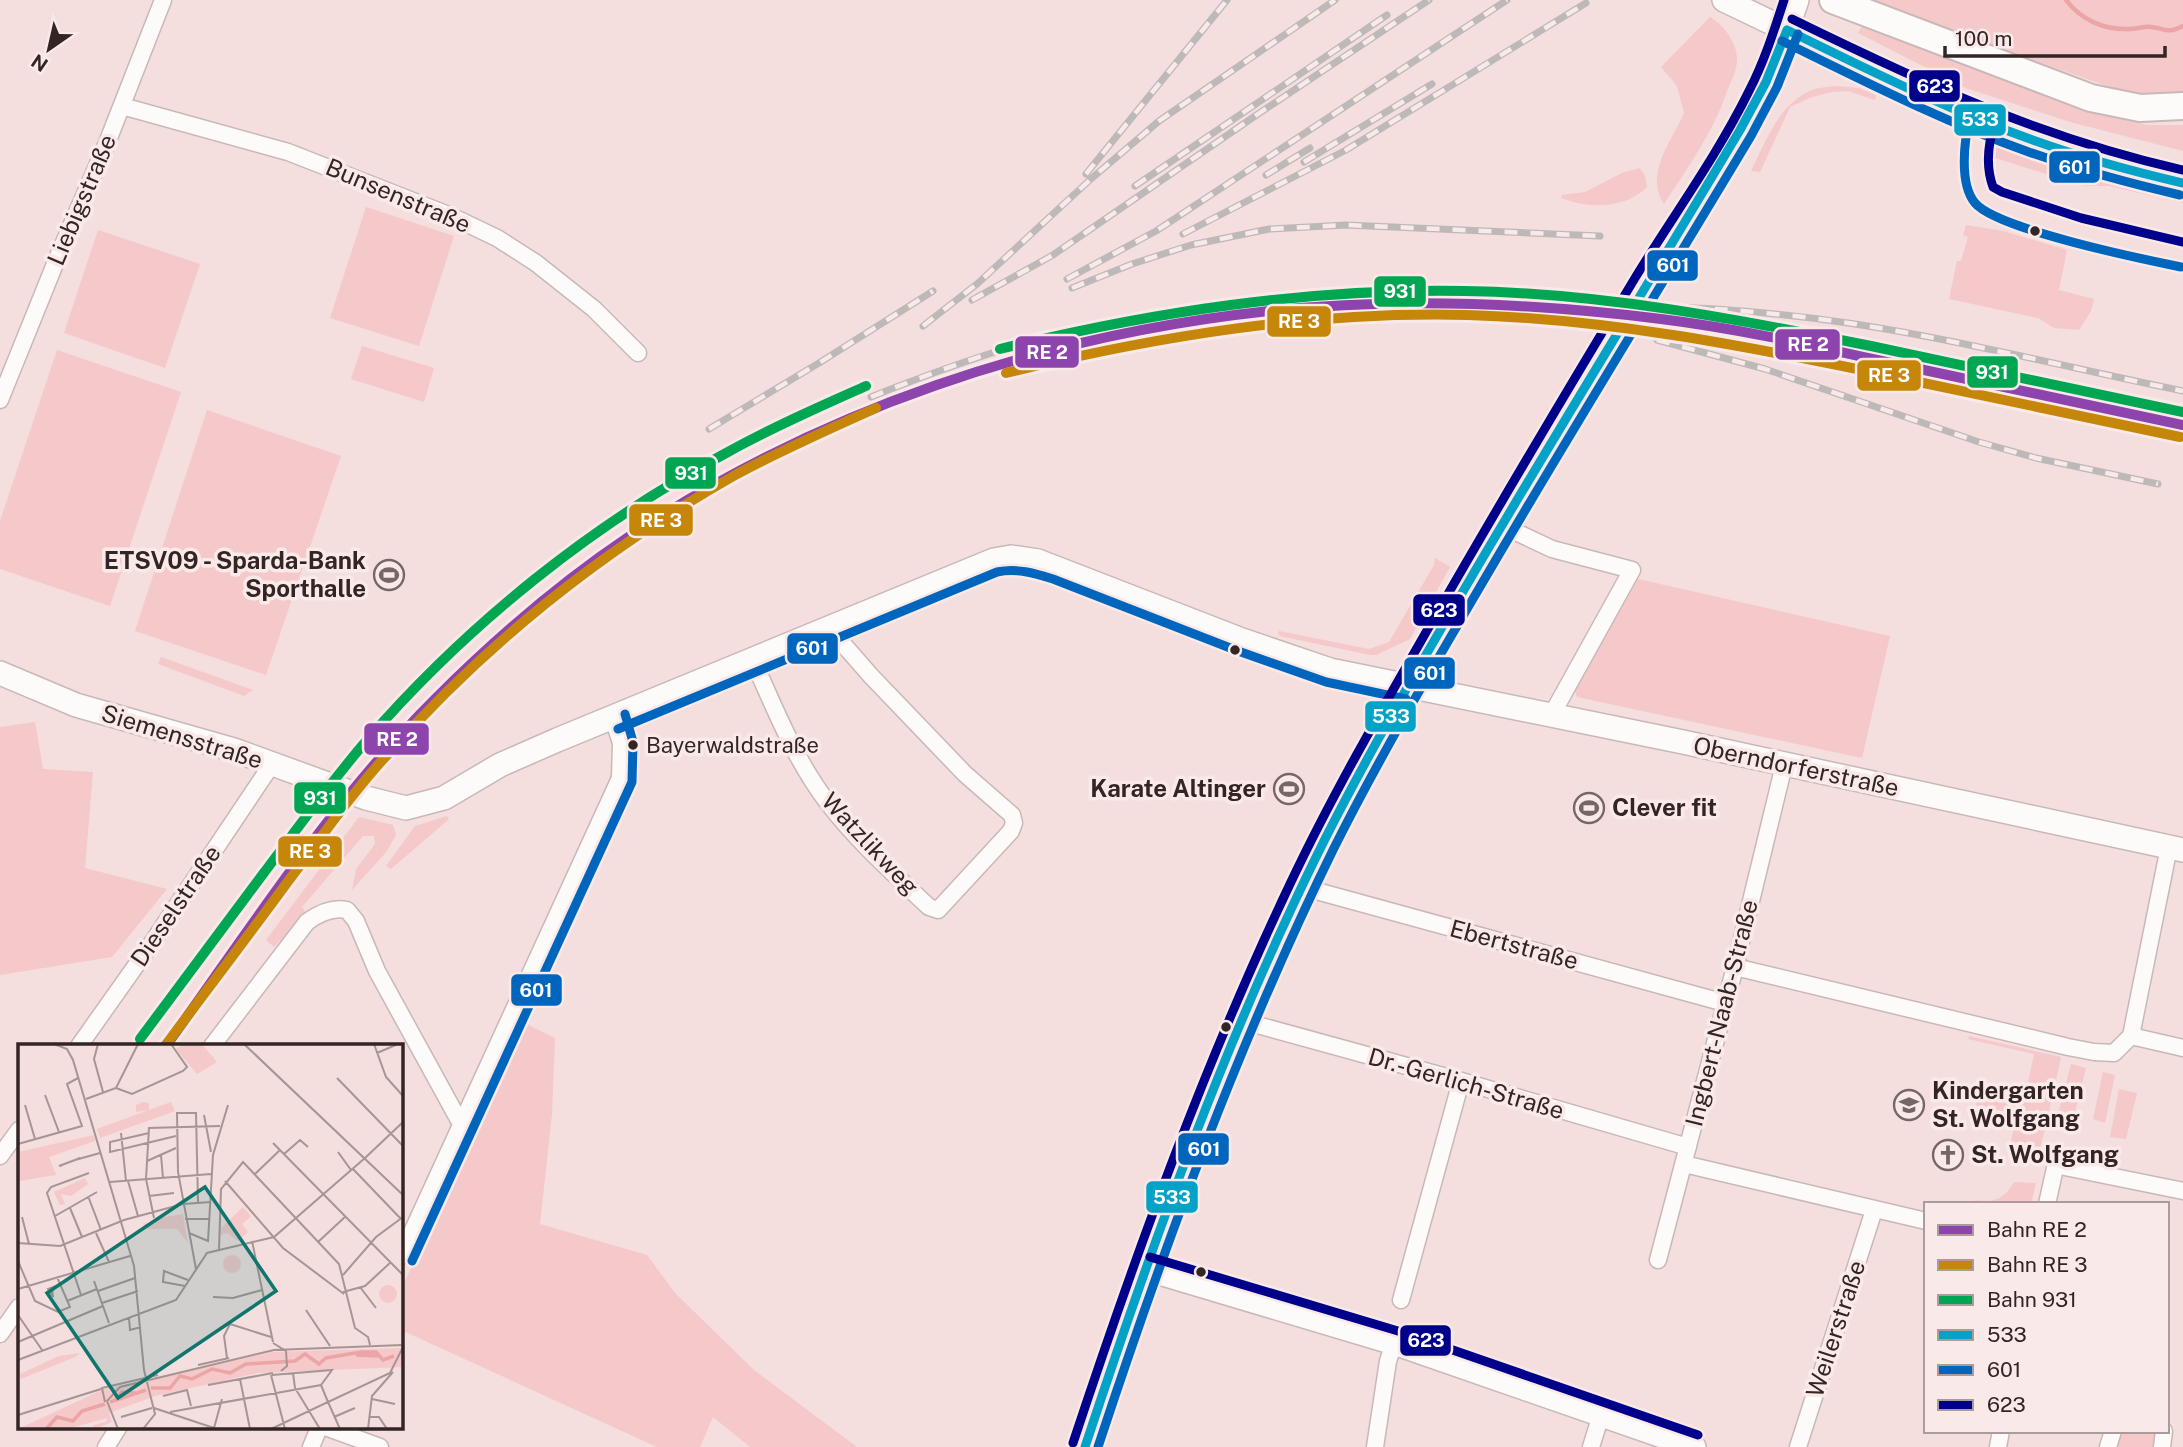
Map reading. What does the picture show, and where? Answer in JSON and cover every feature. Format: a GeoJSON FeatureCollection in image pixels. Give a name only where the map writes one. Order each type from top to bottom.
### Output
{"type":"FeatureCollection","features":[{"type":"Feature","properties":{"kind":"main road"},"geometry":{"type":"LineString","coordinates":[[1724,0],[1982,122],[2043,145],[2183,183]]}},
{"type":"Feature","properties":{"kind":"main road"},"geometry":{"type":"LineString","coordinates":[[1833,0],[2091,98],[2140,108],[2183,106]]}},
{"type":"Feature","properties":{"kind":"main road"},"geometry":{"type":"LineString","coordinates":[[1085,1447],[1183,1167],[1242,1021],[1302,887],[1350,792],[1502,525],[1690,211],[1743,129],[1779,56],[1797,1]]}},
{"type":"Feature","properties":{"kind":"main road","name":"Oberndorferstraße"},"geometry":{"type":"LineString","coordinates":[[829,628],[994,560],[1023,558],[1067,571],[1242,640],[1330,670],[2176,849]]}},
{"type":"Feature","properties":{"kind":"main road","name":"Siemensstraße"},"geometry":{"type":"LineString","coordinates":[[0,673],[76,705],[234,750],[366,798],[406,808],[444,798],[500,765],[829,628]]}},
{"type":"Feature","properties":{"kind":"main road"},"geometry":{"type":"LineString","coordinates":[[1146,1269],[1394,1343],[1694,1447]]}},
{"type":"Feature","properties":{"kind":"street","name":"Liebigstraße"},"geometry":{"type":"LineString","coordinates":[[0,400],[163,0]]}},
{"type":"Feature","properties":{"kind":"street","name":"Bunsenstraße"},"geometry":{"type":"LineString","coordinates":[[122,106],[288,152],[451,216],[497,238],[536,263],[594,309],[638,353]]}},
{"type":"Feature","properties":{"kind":"street"},"geometry":{"type":"LineString","coordinates":[[1502,525],[1552,549],[1632,570],[1551,716]]}},
{"type":"Feature","properties":{"kind":"street","name":"Watzlikweg"},"geometry":{"type":"LineString","coordinates":[[753,660],[800,760],[828,803],[871,852],[934,910],[940,908],[1011,831],[1014,822],[1012,816],[965,774],[829,628]]}},
{"type":"Feature","properties":{"kind":"street"},"geometry":{"type":"LineString","coordinates":[[402,1254],[620,778],[621,743],[613,718]]}},
{"type":"Feature","properties":{"kind":"street","name":"Dieselstraße"},"geometry":{"type":"LineString","coordinates":[[80,1044],[272,764]]}},
{"type":"Feature","properties":{"kind":"street","name":"Ingbert-Naab-Straße"},"geometry":{"type":"LineString","coordinates":[[1658,1261],[1735,967],[1784,765]]}},
{"type":"Feature","properties":{"kind":"street"},"geometry":{"type":"LineString","coordinates":[[1735,967],[2094,1052],[2114,1053],[2131,1036],[2176,849]]}},
{"type":"Feature","properties":{"kind":"street","name":"Ebertstraße"},"geometry":{"type":"LineString","coordinates":[[1302,887],[1725,1003]]}},
{"type":"Feature","properties":{"kind":"street"},"geometry":{"type":"LineString","coordinates":[[214,1044],[307,922],[317,915],[337,908],[347,910],[356,921],[377,971],[461,1124]]}},
{"type":"Feature","properties":{"kind":"street","name":"Dr.-Gerlich-Straße"},"geometry":{"type":"LineString","coordinates":[[1242,1021],[1688,1147]]}},
{"type":"Feature","properties":{"kind":"street"},"geometry":{"type":"LineString","coordinates":[[2131,1036],[2183,1048]]}},
{"type":"Feature","properties":{"kind":"street"},"geometry":{"type":"LineString","coordinates":[[1401,1300],[1461,1081]]}},
{"type":"Feature","properties":{"kind":"street"},"geometry":{"type":"LineString","coordinates":[[0,1157],[18,1131]]}},
{"type":"Feature","properties":{"kind":"street"},"geometry":{"type":"LineString","coordinates":[[1684,1164],[1924,1221]]}},
{"type":"Feature","properties":{"kind":"street"},"geometry":{"type":"LineString","coordinates":[[2047,1202],[2053,1173],[2055,1168],[2060,1166],[2183,1191]]}},
{"type":"Feature","properties":{"kind":"street","name":"Weilerstraße"},"geometry":{"type":"LineString","coordinates":[[1798,1447],[1874,1210]]}},
{"type":"Feature","properties":{"kind":"street"},"geometry":{"type":"LineString","coordinates":[[0,1334],[18,1308]]}},
{"type":"Feature","properties":{"kind":"street"},"geometry":{"type":"LineString","coordinates":[[1375,1447],[1388,1361],[1394,1343]]}},
{"type":"Feature","properties":{"kind":"street"},"geometry":{"type":"LineString","coordinates":[[1591,1447],[1601,1415]]}},
{"type":"Feature","properties":{"kind":"street"},"geometry":{"type":"LineString","coordinates":[[106,1447],[117,1430]]}},
{"type":"Feature","properties":{"kind":"street"},"geometry":{"type":"LineString","coordinates":[[310,1447],[318,1430]]}},
{"type":"Feature","properties":{"kind":"street"},"geometry":{"type":"LineString","coordinates":[[333,1430],[380,1447]]}},
{"type":"Feature","properties":{"kind":"shaded area"},"geometry":{"type":"Polygon","coordinates":[[[1860,0],[2183,0],[2183,102],[2113,88],[1860,0]]]}},
{"type":"Feature","properties":{"kind":"shaded area"},"geometry":{"type":"Polygon","coordinates":[[[1710,17],[1725,30],[1733,42],[1737,55],[1736,69],[1707,135],[1664,204],[1657,181],[1658,169],[1684,113],[1677,86],[1661,67],[1710,17]]]}},
{"type":"Feature","properties":{"kind":"shaded area"},"geometry":{"type":"Polygon","coordinates":[[[1863,25],[2114,118],[2148,125],[2183,125],[2183,151],[2070,122],[1966,88],[1858,33],[1863,25]]]}},
{"type":"Feature","properties":{"kind":"shaded area"},"geometry":{"type":"Polygon","coordinates":[[[1837,86],[1859,88],[1876,95],[1875,100],[1848,91],[1832,92],[1790,107],[1760,172],[1751,171],[1774,125],[1790,105],[1813,90],[1837,86]]]}},
{"type":"Feature","properties":{"kind":"shaded area"},"geometry":{"type":"Polygon","coordinates":[[[1993,145],[2085,176],[2183,203],[2109,186],[2084,186],[1989,156],[1987,149],[1993,145]]]}},
{"type":"Feature","properties":{"kind":"shaded area"},"geometry":{"type":"Polygon","coordinates":[[[1640,168],[1647,187],[1628,200],[1595,205],[1561,198],[1562,195],[1585,192],[1622,173],[1640,168]]]}},
{"type":"Feature","properties":{"kind":"shaded area"},"geometry":{"type":"Polygon","coordinates":[[[366,207],[454,236],[419,346],[330,318],[366,207]]]}},
{"type":"Feature","properties":{"kind":"shaded area"},"geometry":{"type":"Polygon","coordinates":[[[1966,225],[2003,231],[2067,250],[2059,290],[2094,299],[2091,311],[2079,330],[2054,328],[2038,318],[1949,299],[1957,261],[1961,261],[1968,237],[1963,235],[1966,225]]]}},
{"type":"Feature","properties":{"kind":"shaded area"},"geometry":{"type":"Polygon","coordinates":[[[98,230],[200,264],[165,368],[64,333],[98,230]]]}},
{"type":"Feature","properties":{"kind":"shaded area"},"geometry":{"type":"Polygon","coordinates":[[[362,346],[434,368],[424,402],[351,379],[362,346]]]}},
{"type":"Feature","properties":{"kind":"shaded area"},"geometry":{"type":"Polygon","coordinates":[[[57,350],[181,392],[110,606],[0,569],[0,521],[57,350]]]}},
{"type":"Feature","properties":{"kind":"shaded area"},"geometry":{"type":"Polygon","coordinates":[[[207,410],[341,456],[266,675],[135,631],[207,410]]]}},
{"type":"Feature","properties":{"kind":"shaded area"},"geometry":{"type":"Polygon","coordinates":[[[1435,558],[1450,567],[1410,639],[1376,655],[1370,655],[1280,636],[1278,633],[1279,631],[1369,649],[1389,642],[1434,565],[1435,558]]]}},
{"type":"Feature","properties":{"kind":"shaded area"},"geometry":{"type":"Polygon","coordinates":[[[1638,579],[1890,636],[1862,758],[1577,697],[1574,688],[1638,579]]]}},
{"type":"Feature","properties":{"kind":"shaded area"},"geometry":{"type":"Polygon","coordinates":[[[161,657],[253,690],[244,696],[158,664],[161,657]]]}},
{"type":"Feature","properties":{"kind":"shaded area"},"geometry":{"type":"Polygon","coordinates":[[[35,722],[43,769],[93,772],[85,868],[167,889],[112,957],[0,975],[0,727],[35,722]]]}},
{"type":"Feature","properties":{"kind":"shaded area"},"geometry":{"type":"Polygon","coordinates":[[[447,816],[449,819],[391,869],[386,866],[415,826],[447,816]]]}},
{"type":"Feature","properties":{"kind":"shaded area"},"geometry":{"type":"Polygon","coordinates":[[[359,817],[393,825],[396,835],[387,851],[352,890],[356,869],[375,844],[374,836],[363,836],[302,907],[306,913],[274,947],[266,940],[359,817]]]}},
{"type":"Feature","properties":{"kind":"shaded area"},"geometry":{"type":"Polygon","coordinates":[[[524,1023],[555,1038],[552,1114],[540,1224],[647,1255],[675,1293],[754,1370],[857,1447],[750,1447],[713,1417],[700,1447],[657,1447],[402,1330],[402,1288],[524,1023]]]}},
{"type":"Feature","properties":{"kind":"shaded area"},"geometry":{"type":"Polygon","coordinates":[[[1969,1036],[2061,1057],[2047,1121],[1976,1105],[1981,1084],[2026,1093],[2034,1054],[1968,1039],[1969,1036]]]}},
{"type":"Feature","properties":{"kind":"shaded area"},"geometry":{"type":"Polygon","coordinates":[[[2071,1064],[2086,1068],[2071,1129],[2055,1125],[2071,1064]]]}},
{"type":"Feature","properties":{"kind":"shaded area"},"geometry":{"type":"Polygon","coordinates":[[[2103,1072],[2115,1075],[2105,1123],[2093,1119],[2103,1072]]]}},
{"type":"Feature","properties":{"kind":"shaded area"},"geometry":{"type":"Polygon","coordinates":[[[2119,1089],[2137,1093],[2126,1139],[2110,1137],[2119,1089]]]}},
{"type":"Feature","properties":{"kind":"shaded area"},"geometry":{"type":"Polygon","coordinates":[[[2015,1123],[2045,1129],[2039,1152],[2010,1145],[2015,1123]]]}},
{"type":"Feature","properties":{"kind":"shaded area"},"geometry":{"type":"Polygon","coordinates":[[[2014,1182],[2036,1183],[2031,1202],[1975,1202],[1998,1198],[2007,1192],[2014,1182]]]}},
{"type":"Feature","properties":{"kind":"shaded area"},"geometry":{"type":"Polygon","coordinates":[[[2119,1433],[2158,1433],[2157,1447],[2115,1447],[2119,1433]]]}},
{"type":"Feature","properties":{"kind":"waterway"},"geometry":{"type":"LineString","coordinates":[[2066,0],[2079,13],[2102,26],[2170,30],[2183,26]]}},
{"type":"Feature","properties":{"kind":"railway"},"geometry":{"type":"LineString","coordinates":[[1086,174],[1227,0]]}},
{"type":"Feature","properties":{"kind":"railway"},"geometry":{"type":"LineString","coordinates":[[923,326],[977,284],[1092,178],[1159,121],[1335,0]]}},
{"type":"Feature","properties":{"kind":"railway"},"geometry":{"type":"LineString","coordinates":[[972,300],[1053,255],[1429,0]]}},
{"type":"Feature","properties":{"kind":"railway"},"geometry":{"type":"LineString","coordinates":[[1067,279],[1156,231],[1507,0]]}},
{"type":"Feature","properties":{"kind":"railway"},"geometry":{"type":"LineString","coordinates":[[1183,234],[1346,150],[1586,3]]}},
{"type":"Feature","properties":{"kind":"railway"},"geometry":{"type":"LineString","coordinates":[[1135,186],[1387,15]]}},
{"type":"Feature","properties":{"kind":"railway"},"geometry":{"type":"LineString","coordinates":[[1304,162],[1432,84]]}},
{"type":"Feature","properties":{"kind":"railway"},"geometry":{"type":"LineString","coordinates":[[1266,175],[1310,148]]}},
{"type":"Feature","properties":{"kind":"railway"},"geometry":{"type":"LineString","coordinates":[[1072,288],[1132,264],[1191,245],[1269,229],[1346,225],[1600,236]]}},
{"type":"Feature","properties":{"kind":"railway"},"geometry":{"type":"LineString","coordinates":[[709,429],[933,291]]}},
{"type":"Feature","properties":{"kind":"railway"},"geometry":{"type":"LineString","coordinates":[[871,397],[978,358],[1087,327],[1243,302],[1402,293],[1524,296],[1641,306],[1732,310],[1820,319],[1937,339],[2183,391]]}},
{"type":"Feature","properties":{"kind":"railway"},"geometry":{"type":"LineString","coordinates":[[1657,340],[1765,369],[1979,442],[2036,458],[2158,484]]}},
{"type":"Feature","properties":{"kind":"transit line","name":"623"},"geometry":{"type":"LineString","coordinates":[[1073,1443],[1121,1301],[1200,1090],[1307,849],[1361,747],[1486,529],[1635,278],[1736,115],[1759,69],[1784,0]]}},
{"type":"Feature","properties":{"kind":"transit line","name":"623"},"geometry":{"type":"LineString","coordinates":[[1792,19],[1888,65],[2031,125],[2080,142],[2183,170]]}},
{"type":"Feature","properties":{"kind":"transit line","name":"533"},"geometry":{"type":"LineString","coordinates":[[1787,30],[1907,88],[1999,127],[2087,158],[2183,183]]}},
{"type":"Feature","properties":{"kind":"transit line","name":"533"},"geometry":{"type":"LineString","coordinates":[[1085,1447],[1137,1293],[1194,1140],[1255,989],[1324,841],[1447,619],[1740,130],[1766,82],[1787,30]]}},
{"type":"Feature","properties":{"kind":"transit line","name":"601"},"geometry":{"type":"LineString","coordinates":[[1098,1447],[1205,1144],[1266,996],[1333,850],[1458,624],[1751,136],[1777,87],[1798,34]]}},
{"type":"Feature","properties":{"kind":"transit line","name":"601"},"geometry":{"type":"LineString","coordinates":[[1782,41],[1903,99],[1995,139],[2083,170],[2180,195]]}},
{"type":"Feature","properties":{"kind":"transit line","name":"601"},"geometry":{"type":"LineString","coordinates":[[1970,119],[1965,150],[1967,185],[1975,203],[1989,213],[2040,233],[2181,267]]}},
{"type":"Feature","properties":{"kind":"transit line","name":"623"},"geometry":{"type":"LineString","coordinates":[[1994,125],[1989,156],[1993,187],[2081,218],[2183,242]]}},
{"type":"Feature","properties":{"kind":"transit line"},"geometry":{"type":"LineString","coordinates":[[167,1044],[293,867],[361,780],[435,699],[505,633],[553,592],[604,554],[703,491],[778,451],[856,416],[936,385],[1018,360],[1184,322],[1318,307],[1465,304],[1612,313],[1743,332],[2183,425]]}},
{"type":"Feature","properties":{"kind":"transit line"},"geometry":{"type":"LineString","coordinates":[[1006,373],[1177,337],[1293,322],[1409,315],[1519,317],[1724,343],[2180,437]]}},
{"type":"Feature","properties":{"kind":"transit line"},"geometry":{"type":"LineString","coordinates":[[166,1044],[361,785],[425,714],[507,636],[595,566],[688,503],[754,465],[876,408]]}},
{"type":"Feature","properties":{"kind":"transit line","name":"601"},"geometry":{"type":"LineString","coordinates":[[618,729],[997,572],[1012,571],[1053,579],[1326,682],[1406,699]]}},
{"type":"Feature","properties":{"kind":"transit line","name":"601"},"geometry":{"type":"LineString","coordinates":[[412,1261],[632,782],[633,742],[625,714]]}},
{"type":"Feature","properties":{"kind":"transit line","name":"623"},"geometry":{"type":"LineString","coordinates":[[1150,1257],[1398,1331],[1698,1435]]}},
{"type":"Feature","properties":{"kind":"rail line","name":"931"},"geometry":{"type":"LineString","coordinates":[[1000,349],[1115,324],[1289,298],[1406,291],[1516,293],[1618,302],[1720,317],[2183,412]]}},
{"type":"Feature","properties":{"kind":"rail line","name":"931"},"geometry":{"type":"LineString","coordinates":[[140,1039],[353,756],[406,697],[490,617],[581,544],[678,480],[762,434],[866,386]]}},
{"type":"Feature","properties":{"kind":"place","name":"ETSV09 - Sparda-Bank Sporthalle"},"geometry":{"type":"Point","coordinates":[389,575]}},
{"type":"Feature","properties":{"kind":"place","name":"Bayerwaldstraße"},"geometry":{"type":"Point","coordinates":[633,745]}},
{"type":"Feature","properties":{"kind":"place","name":"Karate Altinger"},"geometry":{"type":"Point","coordinates":[1289,789]}},
{"type":"Feature","properties":{"kind":"place","name":"Clever fit"},"geometry":{"type":"Point","coordinates":[1589,808]}},
{"type":"Feature","properties":{"kind":"place","name":"Kindergarten St. Wolfgang"},"geometry":{"type":"Point","coordinates":[1909,1105]}},
{"type":"Feature","properties":{"kind":"place","name":"St. Wolfgang"},"geometry":{"type":"Point","coordinates":[1948,1155]}}]}
